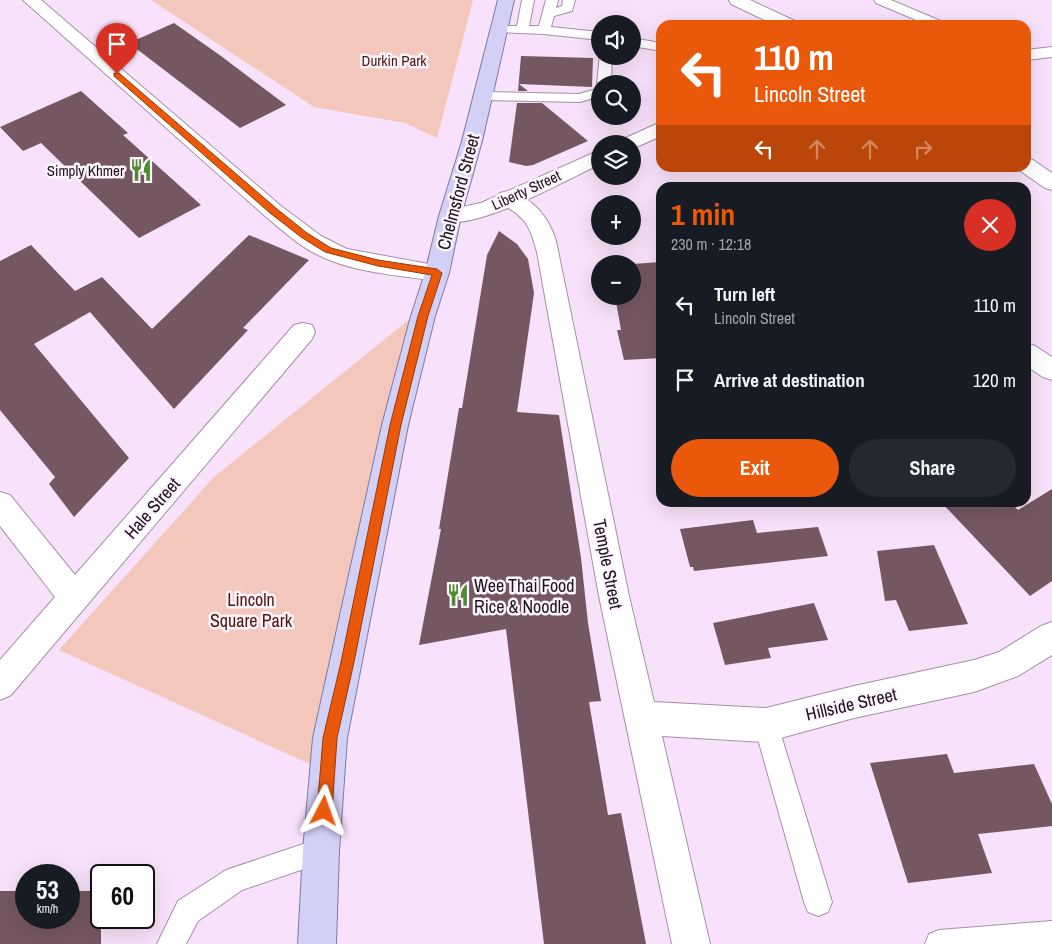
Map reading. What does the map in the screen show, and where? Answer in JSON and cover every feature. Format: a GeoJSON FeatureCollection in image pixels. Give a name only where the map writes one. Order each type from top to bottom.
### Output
{"type":"FeatureCollection","features":[{"type":"Feature","properties":{"kind":"main road","name":"Chelmsford Street"},"geometry":{"type":"LineString","coordinates":[[317,944],[321,851],[330,738],[395,425],[483,96],[514,12]]}},
{"type":"Feature","properties":{"kind":"street"},"geometry":{"type":"LineString","coordinates":[[31,0],[304,235],[328,250],[348,257],[437,273]]}},
{"type":"Feature","properties":{"kind":"street"},"geometry":{"type":"LineString","coordinates":[[737,0],[770,20]]}},
{"type":"Feature","properties":{"kind":"street"},"geometry":{"type":"LineString","coordinates":[[1031,54],[1052,52]]}},
{"type":"Feature","properties":{"kind":"street"},"geometry":{"type":"LineString","coordinates":[[641,138],[656,130]]}},
{"type":"Feature","properties":{"kind":"street","name":"Liberty Street"},"geometry":{"type":"LineString","coordinates":[[450,216],[486,210],[591,160]]}},
{"type":"Feature","properties":{"kind":"street"},"geometry":{"type":"LineString","coordinates":[[1031,169],[1052,183]]}},
{"type":"Feature","properties":{"kind":"street","name":"Temple Street"},"geometry":{"type":"LineString","coordinates":[[508,198],[530,210],[542,229],[614,596],[691,944]]}},
{"type":"Feature","properties":{"kind":"street","name":"Hale Street"},"geometry":{"type":"LineString","coordinates":[[0,684],[303,332]]}},
{"type":"Feature","properties":{"kind":"street"},"geometry":{"type":"LineString","coordinates":[[1031,356],[1052,370]]}},
{"type":"Feature","properties":{"kind":"street"},"geometry":{"type":"LineString","coordinates":[[0,504],[75,598]]}},
{"type":"Feature","properties":{"kind":"street","name":"Hillside Street"},"geometry":{"type":"LineString","coordinates":[[640,718],[766,725],[854,702],[974,676],[1007,665],[1052,637]]}},
{"type":"Feature","properties":{"kind":"lane"},"geometry":{"type":"LineString","coordinates":[[544,30],[552,0]]}},
{"type":"Feature","properties":{"kind":"lane"},"geometry":{"type":"LineString","coordinates":[[548,14],[568,8],[569,0]]}},
{"type":"Feature","properties":{"kind":"lane"},"geometry":{"type":"LineString","coordinates":[[880,0],[927,20]]}},
{"type":"Feature","properties":{"kind":"lane"},"geometry":{"type":"LineString","coordinates":[[514,12],[544,30],[591,35]]}},
{"type":"Feature","properties":{"kind":"lane"},"geometry":{"type":"LineString","coordinates":[[641,44],[656,46]]}},
{"type":"Feature","properties":{"kind":"lane"},"geometry":{"type":"LineString","coordinates":[[483,96],[580,98],[591,95]]}},
{"type":"Feature","properties":{"kind":"lane"},"geometry":{"type":"LineString","coordinates":[[766,725],[818,902]]}},
{"type":"Feature","properties":{"kind":"lane"},"geometry":{"type":"LineString","coordinates":[[171,944],[188,911],[235,880],[321,851]]}},
{"type":"Feature","properties":{"kind":"lane"},"geometry":{"type":"LineString","coordinates":[[939,944],[1052,935]]}},
{"type":"Feature","properties":{"kind":"green space","name":"Durkin Park"},"geometry":{"type":"Polygon","coordinates":[[[151,0],[473,0],[437,138],[405,123],[314,107],[151,0]]]}},
{"type":"Feature","properties":{"kind":"green space","name":"Lincoln Square Park"},"geometry":{"type":"Polygon","coordinates":[[[437,297],[334,775],[59,650],[214,477],[437,297]]]}},
{"type":"Feature","properties":{"kind":"building"},"geometry":{"type":"Polygon","coordinates":[[[174,23],[286,105],[240,128],[129,43],[174,23]]]}},
{"type":"Feature","properties":{"kind":"building"},"geometry":{"type":"Polygon","coordinates":[[[521,56],[591,58],[591,65],[593,65],[591,87],[519,84],[528,91],[518,91],[521,56]]]}},
{"type":"Feature","properties":{"kind":"building"},"geometry":{"type":"Polygon","coordinates":[[[81,91],[128,133],[123,135],[201,205],[139,238],[41,143],[23,151],[0,127],[81,91]]]}},
{"type":"Feature","properties":{"kind":"building"},"geometry":{"type":"Polygon","coordinates":[[[517,103],[542,103],[588,141],[533,165],[526,166],[509,162],[517,103]]]}},
{"type":"Feature","properties":{"kind":"building"},"geometry":{"type":"Polygon","coordinates":[[[499,231],[517,244],[528,259],[534,293],[517,412],[559,415],[581,558],[588,623],[601,701],[589,702],[608,815],[621,813],[646,944],[544,944],[506,629],[419,645],[441,529],[439,529],[459,408],[462,408],[487,255],[499,231]]]}},
{"type":"Feature","properties":{"kind":"building"},"geometry":{"type":"Polygon","coordinates":[[[249,235],[309,260],[243,328],[248,330],[174,409],[90,312],[34,344],[129,458],[74,517],[49,484],[55,477],[0,410],[0,261],[31,245],[75,291],[102,277],[152,329],[249,235]]]}},
{"type":"Feature","properties":{"kind":"building"},"geometry":{"type":"Polygon","coordinates":[[[656,262],[656,358],[624,360],[617,330],[621,330],[617,305],[641,305],[641,263],[656,262]]]}},
{"type":"Feature","properties":{"kind":"building"},"geometry":{"type":"Polygon","coordinates":[[[1052,489],[1052,581],[1030,596],[946,507],[1015,507],[1018,510],[1023,507],[1031,507],[1031,502],[1052,489]]]}},
{"type":"Feature","properties":{"kind":"building"},"geometry":{"type":"Polygon","coordinates":[[[753,520],[757,533],[818,527],[828,556],[694,571],[693,567],[690,567],[680,529],[753,520]]]}},
{"type":"Feature","properties":{"kind":"building"},"geometry":{"type":"Polygon","coordinates":[[[934,545],[968,624],[909,631],[896,600],[885,601],[877,551],[934,545]]]}},
{"type":"Feature","properties":{"kind":"building"},"geometry":{"type":"Polygon","coordinates":[[[814,603],[828,640],[768,648],[771,658],[725,665],[713,623],[814,603]]]}},
{"type":"Feature","properties":{"kind":"building"},"geometry":{"type":"Polygon","coordinates":[[[947,754],[954,773],[1034,764],[1052,804],[1052,826],[978,834],[992,873],[908,883],[870,763],[947,754]]]}},
{"type":"Feature","properties":{"kind":"building"},"geometry":{"type":"Polygon","coordinates":[[[0,891],[15,891],[15,929],[80,929],[80,891],[90,891],[90,929],[101,929],[101,944],[0,944],[0,891]]]}},
{"type":"Feature","properties":{"kind":"place","name":"Simply Khmer"},"geometry":{"type":"Point","coordinates":[141,170]}},
{"type":"Feature","properties":{"kind":"place","name":"Wee Thai Food Rice & Noodle"},"geometry":{"type":"Point","coordinates":[458,595]}},
{"type":"Feature","properties":{"kind":"route"},"geometry":{"type":"LineString","coordinates":[[117,74],[274,211],[304,235],[328,250],[348,257],[437,273],[423,316],[395,425],[330,738],[324,811]]}}]}
